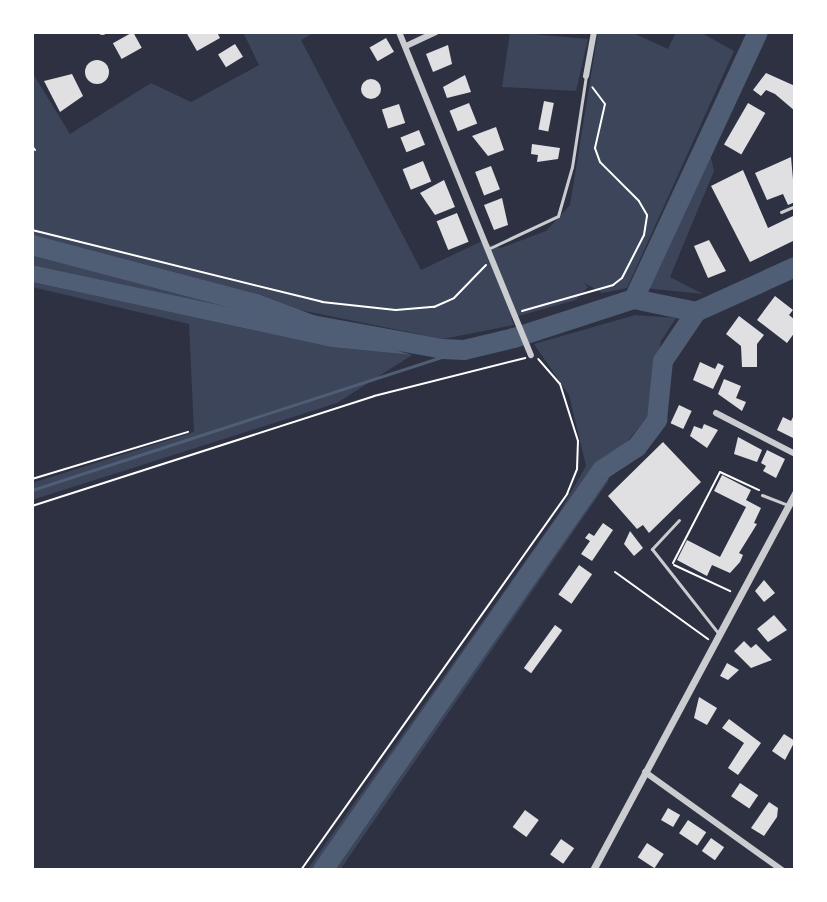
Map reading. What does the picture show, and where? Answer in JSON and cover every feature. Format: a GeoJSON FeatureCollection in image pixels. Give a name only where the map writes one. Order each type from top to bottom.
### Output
{"type":"FeatureCollection","features":[{"type":"Feature","properties":{"kind":"street"},"geometry":{"type":"LineString","coordinates":[[399,32],[517,313],[531,355]]}},
{"type":"Feature","properties":{"kind":"street"},"geometry":{"type":"LineString","coordinates":[[406,46],[436,32]]}},
{"type":"Feature","properties":{"kind":"street"},"geometry":{"type":"LineString","coordinates":[[586,78],[594,32]]}},
{"type":"Feature","properties":{"kind":"street"},"geometry":{"type":"LineString","coordinates":[[716,413],[795,454]]}},
{"type":"Feature","properties":{"kind":"street"},"geometry":{"type":"LineString","coordinates":[[593,870],[795,493]]}},
{"type":"Feature","properties":{"kind":"street"},"geometry":{"type":"LineString","coordinates":[[645,772],[782,870]]}},
{"type":"Feature","properties":{"kind":"lane"},"geometry":{"type":"LineString","coordinates":[[490,248],[558,216],[572,167],[586,78]]}},
{"type":"Feature","properties":{"kind":"lane"},"geometry":{"type":"LineString","coordinates":[[781,212],[795,206]]}},
{"type":"Feature","properties":{"kind":"lane"},"geometry":{"type":"LineString","coordinates":[[762,495],[788,505]]}},
{"type":"Feature","properties":{"kind":"lane"},"geometry":{"type":"LineString","coordinates":[[679,520],[652,549],[720,636]]}},
{"type":"Feature","properties":{"kind":"path"},"geometry":{"type":"LineString","coordinates":[[517,313],[613,285],[622,278],[644,235],[647,215],[639,201],[600,162],[596,132],[605,104],[586,78]]}},
{"type":"Feature","properties":{"kind":"path"},"geometry":{"type":"LineString","coordinates":[[32,146],[35,150]]}},
{"type":"Feature","properties":{"kind":"path"},"geometry":{"type":"LineString","coordinates":[[32,230],[322,302],[396,310],[434,307],[454,298],[494,257]]}},
{"type":"Feature","properties":{"kind":"path"},"geometry":{"type":"LineString","coordinates":[[32,506],[374,396],[531,355],[551,372],[571,410],[577,469],[567,494],[301,870]]}},
{"type":"Feature","properties":{"kind":"path"},"geometry":{"type":"LineString","coordinates":[[32,479],[188,432]]}},
{"type":"Feature","properties":{"kind":"path"},"geometry":{"type":"LineString","coordinates":[[669,572],[720,472],[762,495]]}},
{"type":"Feature","properties":{"kind":"path"},"geometry":{"type":"LineString","coordinates":[[673,565],[741,596]]}},
{"type":"Feature","properties":{"kind":"path"},"geometry":{"type":"LineString","coordinates":[[615,572],[715,645]]}},
{"type":"Feature","properties":{"kind":"shaded area"},"geometry":{"type":"Polygon","coordinates":[[[243,32],[315,32],[301,40],[421,270],[480,242],[501,248],[546,231],[570,205],[598,32],[631,32],[668,49],[676,32],[700,32],[734,51],[627,288],[602,293],[583,282],[588,287],[576,300],[511,318],[514,325],[443,339],[275,305],[248,312],[32,265],[32,72],[70,134],[151,83],[191,102],[259,65],[243,32]]]}},
{"type":"Feature","properties":{"kind":"shaded area"},"geometry":{"type":"Polygon","coordinates":[[[510,32],[588,39],[576,91],[502,87],[510,32]]]}},
{"type":"Feature","properties":{"kind":"shaded area"},"geometry":{"type":"Polygon","coordinates":[[[708,145],[714,171],[670,277],[703,294],[644,288],[708,145]]]}},
{"type":"Feature","properties":{"kind":"shaded area"},"geometry":{"type":"Polygon","coordinates":[[[32,265],[312,325],[412,355],[331,347],[32,282],[32,265]]]}},
{"type":"Feature","properties":{"kind":"shaded area"},"geometry":{"type":"Polygon","coordinates":[[[32,282],[331,347],[412,355],[337,403],[32,500],[32,483],[194,432],[189,324],[32,287],[32,282]]]}},
{"type":"Feature","properties":{"kind":"shaded area"},"geometry":{"type":"Polygon","coordinates":[[[635,315],[676,318],[661,341],[647,418],[621,449],[597,465],[609,480],[340,870],[307,870],[559,513],[586,466],[569,395],[534,344],[635,315]]]}},
{"type":"Feature","properties":{"kind":"building"},"geometry":{"type":"Polygon","coordinates":[[[133,32],[142,48],[122,59],[113,43],[133,32]]]}},
{"type":"Feature","properties":{"kind":"building"},"geometry":{"type":"Polygon","coordinates":[[[186,32],[217,32],[220,38],[197,51],[186,32]]]}},
{"type":"Feature","properties":{"kind":"building"},"geometry":{"type":"Polygon","coordinates":[[[386,38],[394,52],[378,61],[370,48],[386,38]]]}},
{"type":"Feature","properties":{"kind":"building"},"geometry":{"type":"Polygon","coordinates":[[[235,44],[243,57],[226,67],[218,55],[235,44]]]}},
{"type":"Feature","properties":{"kind":"building"},"geometry":{"type":"Polygon","coordinates":[[[448,45],[452,64],[433,72],[426,54],[448,45]]]}},
{"type":"Feature","properties":{"kind":"building"},"geometry":{"type":"Polygon","coordinates":[[[97,60],[106,63],[109,72],[106,81],[97,84],[88,81],[85,72],[88,63],[97,60]]]}},
{"type":"Feature","properties":{"kind":"building"},"geometry":{"type":"Polygon","coordinates":[[[766,73],[795,86],[795,111],[775,94],[766,90],[761,96],[753,90],[766,73]]]}},
{"type":"Feature","properties":{"kind":"building"},"geometry":{"type":"Polygon","coordinates":[[[72,74],[83,96],[60,112],[44,81],[72,74]]]}},
{"type":"Feature","properties":{"kind":"building"},"geometry":{"type":"Polygon","coordinates":[[[465,75],[471,92],[447,98],[443,87],[465,75]]]}},
{"type":"Feature","properties":{"kind":"building"},"geometry":{"type":"Polygon","coordinates":[[[367,79],[375,79],[381,89],[375,99],[367,99],[361,93],[361,85],[367,79]]]}},
{"type":"Feature","properties":{"kind":"building"},"geometry":{"type":"Polygon","coordinates":[[[544,101],[554,103],[548,131],[538,129],[544,101]]]}},
{"type":"Feature","properties":{"kind":"building"},"geometry":{"type":"Polygon","coordinates":[[[469,103],[477,123],[458,131],[450,111],[469,103]]]}},
{"type":"Feature","properties":{"kind":"building"},"geometry":{"type":"Polygon","coordinates":[[[748,103],[765,113],[741,155],[724,145],[748,103]]]}},
{"type":"Feature","properties":{"kind":"building"},"geometry":{"type":"Polygon","coordinates":[[[399,104],[405,123],[388,129],[382,110],[399,104]]]}},
{"type":"Feature","properties":{"kind":"building"},"geometry":{"type":"Polygon","coordinates":[[[496,127],[504,150],[488,156],[472,136],[496,127]]]}},
{"type":"Feature","properties":{"kind":"building"},"geometry":{"type":"Polygon","coordinates":[[[419,130],[425,145],[406,152],[400,137],[419,130]]]}},
{"type":"Feature","properties":{"kind":"building"},"geometry":{"type":"Polygon","coordinates":[[[532,144],[560,148],[558,159],[537,162],[538,155],[531,154],[532,144]]]}},
{"type":"Feature","properties":{"kind":"building"},"geometry":{"type":"Polygon","coordinates":[[[791,157],[795,202],[788,205],[783,194],[767,200],[755,173],[791,157]]]}},
{"type":"Feature","properties":{"kind":"building"},"geometry":{"type":"Polygon","coordinates":[[[423,161],[431,181],[411,190],[403,169],[423,161]]]}},
{"type":"Feature","properties":{"kind":"building"},"geometry":{"type":"Polygon","coordinates":[[[491,166],[500,189],[484,195],[475,172],[491,166]]]}},
{"type":"Feature","properties":{"kind":"building"},"geometry":{"type":"Polygon","coordinates":[[[743,170],[768,228],[795,215],[795,240],[750,262],[711,186],[743,170]]]}},
{"type":"Feature","properties":{"kind":"building"},"geometry":{"type":"Polygon","coordinates":[[[444,180],[455,207],[435,215],[420,193],[444,180]]]}},
{"type":"Feature","properties":{"kind":"building"},"geometry":{"type":"Polygon","coordinates":[[[502,198],[508,225],[494,230],[484,205],[502,198]]]}},
{"type":"Feature","properties":{"kind":"building"},"geometry":{"type":"Polygon","coordinates":[[[457,213],[469,242],[448,250],[437,221],[457,213]]]}},
{"type":"Feature","properties":{"kind":"building"},"geometry":{"type":"Polygon","coordinates":[[[709,240],[726,271],[708,278],[694,246],[709,240]]]}},
{"type":"Feature","properties":{"kind":"building"},"geometry":{"type":"Polygon","coordinates":[[[775,296],[793,310],[789,315],[795,320],[795,332],[787,343],[757,320],[775,296]]]}},
{"type":"Feature","properties":{"kind":"building"},"geometry":{"type":"Polygon","coordinates":[[[739,316],[764,335],[757,344],[757,367],[742,367],[741,346],[726,334],[739,316]]]}},
{"type":"Feature","properties":{"kind":"building"},"geometry":{"type":"Polygon","coordinates":[[[700,362],[715,369],[718,363],[724,366],[713,389],[693,380],[700,362]]]}},
{"type":"Feature","properties":{"kind":"building"},"geometry":{"type":"Polygon","coordinates":[[[724,379],[741,386],[736,398],[746,402],[742,411],[718,394],[724,379]]]}},
{"type":"Feature","properties":{"kind":"building"},"geometry":{"type":"Polygon","coordinates":[[[679,405],[692,411],[683,429],[671,423],[679,405]]]}},
{"type":"Feature","properties":{"kind":"building"},"geometry":{"type":"Polygon","coordinates":[[[795,413],[795,439],[777,430],[783,417],[791,421],[795,413]]]}},
{"type":"Feature","properties":{"kind":"building"},"geometry":{"type":"Polygon","coordinates":[[[704,424],[718,430],[707,448],[690,436],[694,426],[702,429],[704,424]]]}},
{"type":"Feature","properties":{"kind":"building"},"geometry":{"type":"Polygon","coordinates":[[[738,437],[762,450],[757,462],[734,454],[738,437]]]}},
{"type":"Feature","properties":{"kind":"building"},"geometry":{"type":"Polygon","coordinates":[[[663,442],[701,482],[649,533],[643,525],[637,529],[608,496],[663,442]]]}},
{"type":"Feature","properties":{"kind":"building"},"geometry":{"type":"Polygon","coordinates":[[[767,450],[785,459],[776,478],[763,471],[766,466],[761,463],[767,450]]]}},
{"type":"Feature","properties":{"kind":"building"},"geometry":{"type":"Polygon","coordinates":[[[722,475],[751,490],[746,500],[761,508],[754,523],[757,524],[739,553],[743,555],[740,562],[730,573],[712,565],[707,576],[677,560],[687,540],[720,557],[746,507],[714,491],[722,475]]]}},
{"type":"Feature","properties":{"kind":"building"},"geometry":{"type":"Polygon","coordinates":[[[603,523],[613,530],[592,561],[581,554],[590,541],[585,538],[589,533],[594,536],[603,523]]]}},
{"type":"Feature","properties":{"kind":"building"},"geometry":{"type":"Polygon","coordinates":[[[630,531],[643,548],[634,556],[624,544],[630,531]]]}},
{"type":"Feature","properties":{"kind":"building"},"geometry":{"type":"Polygon","coordinates":[[[579,565],[592,574],[571,604],[558,594],[579,565]]]}},
{"type":"Feature","properties":{"kind":"building"},"geometry":{"type":"Polygon","coordinates":[[[764,580],[775,593],[764,602],[755,591],[764,580]]]}},
{"type":"Feature","properties":{"kind":"building"},"geometry":{"type":"Polygon","coordinates":[[[774,615],[787,630],[768,642],[757,629],[774,615]]]}},
{"type":"Feature","properties":{"kind":"building"},"geometry":{"type":"Polygon","coordinates":[[[555,625],[562,630],[531,673],[524,668],[555,625]]]}},
{"type":"Feature","properties":{"kind":"building"},"geometry":{"type":"Polygon","coordinates":[[[744,641],[751,648],[756,644],[772,660],[751,668],[734,651],[744,641]]]}},
{"type":"Feature","properties":{"kind":"building"},"geometry":{"type":"Polygon","coordinates":[[[727,663],[739,670],[728,680],[720,676],[727,663]]]}},
{"type":"Feature","properties":{"kind":"building"},"geometry":{"type":"Polygon","coordinates":[[[699,697],[717,708],[707,725],[694,718],[699,697]]]}},
{"type":"Feature","properties":{"kind":"building"},"geometry":{"type":"Polygon","coordinates":[[[729,719],[761,743],[738,775],[728,768],[744,743],[722,728],[729,719]]]}},
{"type":"Feature","properties":{"kind":"building"},"geometry":{"type":"Polygon","coordinates":[[[784,734],[795,741],[785,760],[772,751],[784,734]]]}},
{"type":"Feature","properties":{"kind":"building"},"geometry":{"type":"Polygon","coordinates":[[[740,783],[758,795],[749,809],[731,796],[740,783]]]}},
{"type":"Feature","properties":{"kind":"building"},"geometry":{"type":"Polygon","coordinates":[[[769,802],[778,808],[777,817],[764,836],[751,828],[769,802]]]}},
{"type":"Feature","properties":{"kind":"building"},"geometry":{"type":"Polygon","coordinates":[[[668,808],[680,815],[673,827],[661,820],[668,808]]]}},
{"type":"Feature","properties":{"kind":"building"},"geometry":{"type":"Polygon","coordinates":[[[525,810],[539,820],[526,837],[513,827],[525,810]]]}},
{"type":"Feature","properties":{"kind":"building"},"geometry":{"type":"Polygon","coordinates":[[[688,820],[706,832],[697,846],[679,833],[688,820]]]}},
{"type":"Feature","properties":{"kind":"building"},"geometry":{"type":"Polygon","coordinates":[[[711,838],[724,847],[715,860],[702,851],[711,838]]]}},
{"type":"Feature","properties":{"kind":"building"},"geometry":{"type":"Polygon","coordinates":[[[561,839],[574,848],[563,864],[550,855],[561,839]]]}},
{"type":"Feature","properties":{"kind":"building"},"geometry":{"type":"Polygon","coordinates":[[[647,843],[664,854],[655,868],[638,857],[647,843]]]}},
{"type":"Feature","properties":{"kind":"waterway"},"geometry":{"type":"LineString","coordinates":[[634,299],[758,32]]}},
{"type":"Feature","properties":{"kind":"waterway"},"geometry":{"type":"LineString","coordinates":[[32,245],[256,304],[312,325],[443,349],[464,350],[514,338],[634,299],[696,312]]}},
{"type":"Feature","properties":{"kind":"waterway"},"geometry":{"type":"LineString","coordinates":[[323,870],[602,470],[637,447],[657,420],[663,361],[696,312],[795,267]]}},
{"type":"Feature","properties":{"kind":"waterway"},"geometry":{"type":"LineString","coordinates":[[32,490],[464,350]]}}]}
